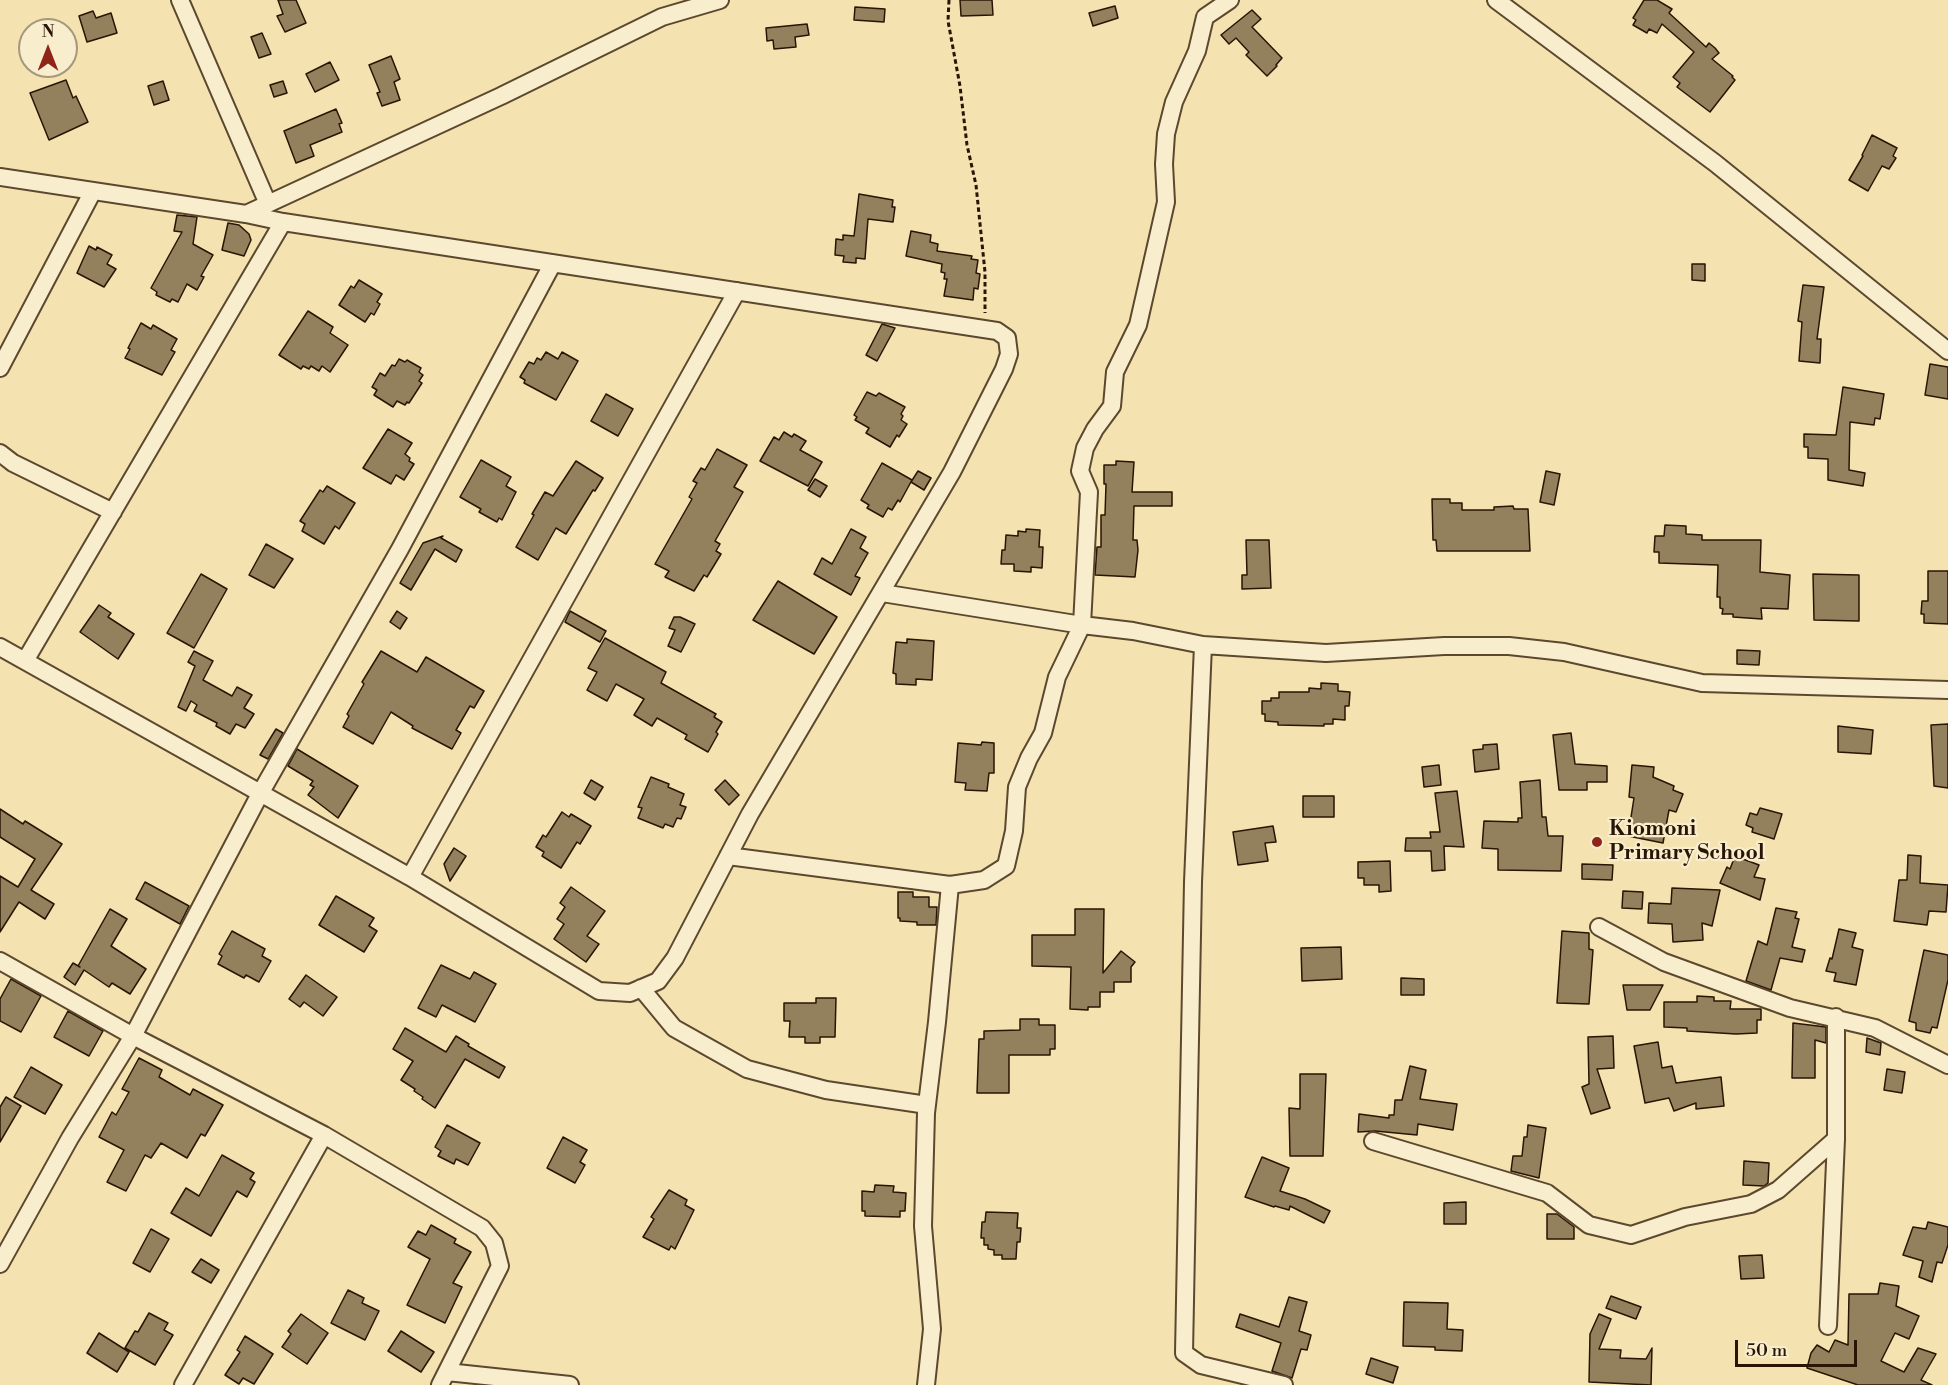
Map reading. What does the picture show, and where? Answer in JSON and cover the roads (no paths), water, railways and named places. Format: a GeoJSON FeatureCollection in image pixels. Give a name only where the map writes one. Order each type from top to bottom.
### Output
{"type":"FeatureCollection","features":[{"type":"Feature","properties":{"kind":"street"},"geometry":{"type":"LineString","coordinates":[[180,0],[268,204]]}},
{"type":"Feature","properties":{"kind":"street"},"geometry":{"type":"LineString","coordinates":[[246,214],[501,96],[662,17],[720,0]]}},
{"type":"Feature","properties":{"kind":"street"},"geometry":{"type":"LineString","coordinates":[[728,856],[950,885],[984,880],[1006,866],[1014,831],[1017,788],[1029,758],[1043,733],[1057,677],[1082,625],[1089,492],[1080,471],[1085,448],[1095,429],[1112,406],[1115,372],[1138,325],[1166,202],[1164,164],[1166,134],[1173,102],[1197,51],[1205,17],[1230,0]]}},
{"type":"Feature","properties":{"kind":"street"},"geometry":{"type":"LineString","coordinates":[[1496,0],[1715,163],[1948,351]]}},
{"type":"Feature","properties":{"kind":"street"},"geometry":{"type":"LineString","coordinates":[[0,177],[997,331],[1007,338],[1009,354],[1004,369],[952,472],[750,814],[675,958],[658,981],[630,993],[599,991],[410,877],[0,646]]}},
{"type":"Feature","properties":{"kind":"street"},"geometry":{"type":"LineString","coordinates":[[0,368],[93,191]]}},
{"type":"Feature","properties":{"kind":"street"},"geometry":{"type":"LineString","coordinates":[[25,661],[283,222]]}},
{"type":"Feature","properties":{"kind":"street"},"geometry":{"type":"LineString","coordinates":[[0,1264],[70,1138],[133,1036],[261,792],[400,549],[553,263]]}},
{"type":"Feature","properties":{"kind":"street"},"geometry":{"type":"LineString","coordinates":[[410,877],[736,291]]}},
{"type":"Feature","properties":{"kind":"street"},"geometry":{"type":"LineString","coordinates":[[0,453],[13,463],[113,512]]}},
{"type":"Feature","properties":{"kind":"street"},"geometry":{"type":"LineString","coordinates":[[882,593],[1133,631],[1203,645],[1326,653],[1444,646],[1509,646],[1564,652],[1702,683],[1948,690]]}},
{"type":"Feature","properties":{"kind":"street"},"geometry":{"type":"LineString","coordinates":[[1203,645],[1193,882],[1184,1353],[1201,1365],[1284,1385]]}},
{"type":"Feature","properties":{"kind":"street"},"geometry":{"type":"LineString","coordinates":[[926,1385],[932,1329],[923,1226],[927,1105],[938,1022],[950,885]]}},
{"type":"Feature","properties":{"kind":"street"},"geometry":{"type":"LineString","coordinates":[[1599,927],[1674,966],[1790,1008],[1875,1028],[1948,1065]]}},
{"type":"Feature","properties":{"kind":"street"},"geometry":{"type":"LineString","coordinates":[[0,961],[133,1036],[324,1135],[482,1228],[494,1243],[500,1266],[444,1379],[570,1385]]}},
{"type":"Feature","properties":{"kind":"street"},"geometry":{"type":"LineString","coordinates":[[641,988],[674,1028],[747,1069],[826,1090],[927,1105]]}},
{"type":"Feature","properties":{"kind":"street"},"geometry":{"type":"LineString","coordinates":[[1828,1326],[1836,1139],[1836,1017]]}},
{"type":"Feature","properties":{"kind":"street"},"geometry":{"type":"LineString","coordinates":[[183,1385],[324,1135]]}},
{"type":"Feature","properties":{"kind":"street"},"geometry":{"type":"LineString","coordinates":[[1373,1141],[1547,1192],[1589,1225],[1631,1235],[1685,1217],[1751,1204],[1778,1190],[1836,1139]]}},
{"type":"Feature","properties":{"kind":"place","name":"Kiomoni Primary School"},"geometry":{"type":"Point","coordinates":[1597,842]}}]}
